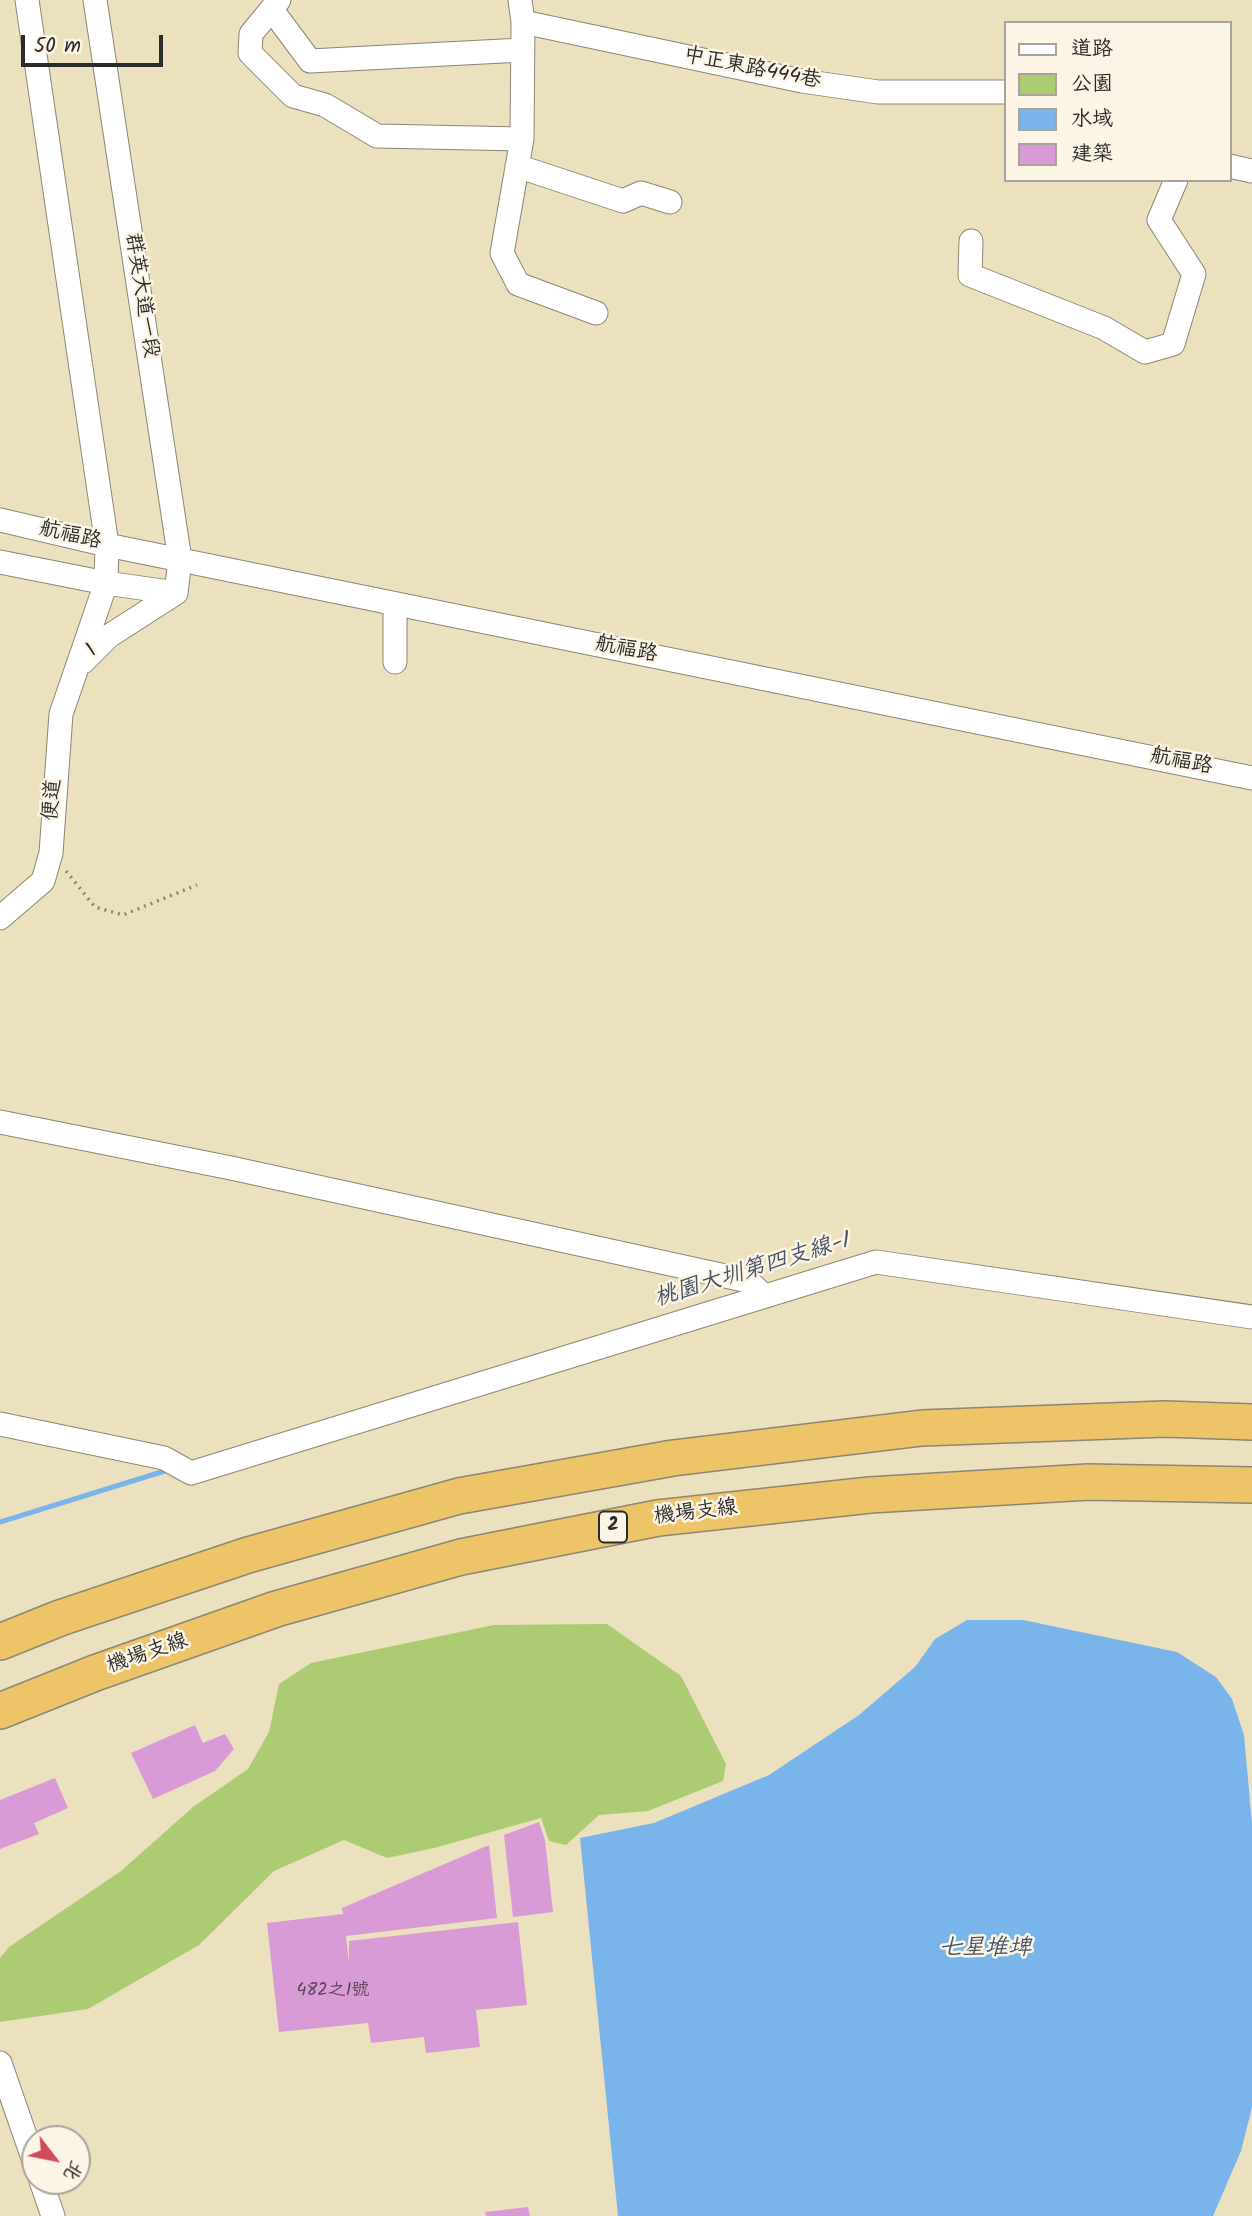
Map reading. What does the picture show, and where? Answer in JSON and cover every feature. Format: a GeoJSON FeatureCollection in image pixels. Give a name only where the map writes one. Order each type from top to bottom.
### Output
{"type":"FeatureCollection","features":[{"type":"Feature","properties":{"kind":"highway"},"geometry":{"type":"LineString","coordinates":[[0,1642],[60,1618],[248,1555],[459,1496],[673,1458],[922,1428],[1165,1419],[1252,1422]]}},
{"type":"Feature","properties":{"kind":"highway","name":"機場支線"},"geometry":{"type":"LineString","coordinates":[[0,1711],[95,1673],[276,1609],[461,1558],[658,1518],[870,1495],[1088,1482],[1252,1485]]}},
{"type":"Feature","properties":{"kind":"street"},"geometry":{"type":"LineString","coordinates":[[27,0],[107,545],[106,583]]}},
{"type":"Feature","properties":{"kind":"street","name":"群英大道一段"},"geometry":{"type":"LineString","coordinates":[[95,0],[180,560],[176,593]]}},
{"type":"Feature","properties":{"kind":"street"},"geometry":{"type":"LineString","coordinates":[[522,50],[310,61],[276,5],[251,34],[250,53],[293,96],[326,105],[377,136],[522,139]]}},
{"type":"Feature","properties":{"kind":"street"},"geometry":{"type":"LineString","coordinates":[[522,11],[522,139],[502,253],[518,284],[596,313]]}},
{"type":"Feature","properties":{"kind":"street","name":"中正東路444巷"},"geometry":{"type":"LineString","coordinates":[[522,11],[815,83],[878,92],[1004,92]]}},
{"type":"Feature","properties":{"kind":"street"},"geometry":{"type":"LineString","coordinates":[[517,166],[623,201],[641,193],[670,202]]}},
{"type":"Feature","properties":{"kind":"street"},"geometry":{"type":"LineString","coordinates":[[1231,166],[1252,171]]}},
{"type":"Feature","properties":{"kind":"street"},"geometry":{"type":"LineString","coordinates":[[971,241],[970,275],[1104,328],[1145,352],[1154,350],[1173,344],[1194,274],[1159,220],[1175,182]]}},
{"type":"Feature","properties":{"kind":"street","name":"航福路"},"geometry":{"type":"LineString","coordinates":[[0,520],[107,545],[1252,778]]}},
{"type":"Feature","properties":{"kind":"street","name":"航福路"},"geometry":{"type":"LineString","coordinates":[[0,562],[106,583],[176,593]]}},
{"type":"Feature","properties":{"kind":"street","name":"1"},"geometry":{"type":"LineString","coordinates":[[81,665],[106,583]]}},
{"type":"Feature","properties":{"kind":"street","name":"1"},"geometry":{"type":"LineString","coordinates":[[81,665],[109,636],[176,593]]}},
{"type":"Feature","properties":{"kind":"street"},"geometry":{"type":"LineString","coordinates":[[395,604],[395,662]]}},
{"type":"Feature","properties":{"kind":"street","name":"便道"},"geometry":{"type":"LineString","coordinates":[[0,918],[43,881],[51,853],[61,714],[81,665]]}},
{"type":"Feature","properties":{"kind":"street"},"geometry":{"type":"LineString","coordinates":[[0,1122],[231,1168],[748,1281],[763,1295]]}},
{"type":"Feature","properties":{"kind":"street"},"geometry":{"type":"LineString","coordinates":[[0,1424],[164,1458],[191,1473],[876,1262],[1252,1317]]}},
{"type":"Feature","properties":{"kind":"street"},"geometry":{"type":"LineString","coordinates":[[0,2063],[21,2125]]}},
{"type":"Feature","properties":{"kind":"street"},"geometry":{"type":"LineString","coordinates":[[46,2195],[53,2216]]}},
{"type":"Feature","properties":{"kind":"path"},"geometry":{"type":"LineString","coordinates":[[51,853],[95,907],[123,915],[197,885]]}},
{"type":"Feature","properties":{"kind":"green space"},"geometry":{"type":"Polygon","coordinates":[[[607,1624],[681,1676],[726,1764],[723,1781],[648,1811],[599,1815],[566,1845],[549,1841],[541,1818],[434,1848],[387,1858],[344,1840],[274,1871],[199,1945],[88,2009],[0,2022],[0,1958],[9,1947],[121,1871],[193,1807],[248,1769],[269,1732],[279,1684],[311,1663],[494,1625],[607,1624]]]}},
{"type":"Feature","properties":{"kind":"water","name":"七星堆埤"},"geometry":{"type":"Polygon","coordinates":[[[967,1620],[1023,1620],[1177,1652],[1216,1677],[1232,1699],[1244,1735],[1252,1824],[1252,2107],[1241,2151],[1213,2216],[618,2216],[580,1838],[654,1823],[769,1775],[859,1715],[915,1667],[935,1639],[967,1620]]]}},
{"type":"Feature","properties":{"kind":"building"},"geometry":{"type":"Polygon","coordinates":[[[195,1725],[203,1743],[225,1734],[234,1749],[215,1771],[153,1799],[131,1753],[195,1725]]]}},
{"type":"Feature","properties":{"kind":"building"},"geometry":{"type":"Polygon","coordinates":[[[55,1778],[68,1808],[34,1823],[39,1834],[0,1849],[0,1800],[55,1778]]]}},
{"type":"Feature","properties":{"kind":"building"},"geometry":{"type":"Polygon","coordinates":[[[539,1822],[545,1840],[553,1912],[513,1917],[504,1835],[539,1822]]]}},
{"type":"Feature","properties":{"kind":"building"},"geometry":{"type":"Polygon","coordinates":[[[489,1845],[497,1918],[346,1936],[349,1962],[349,1941],[518,1922],[527,2005],[476,2010],[480,2047],[426,2053],[424,2037],[371,2043],[368,2023],[279,2032],[267,1923],[343,1914],[342,1908],[489,1845]]]}},
{"type":"Feature","properties":{"kind":"building"},"geometry":{"type":"Polygon","coordinates":[[[528,2207],[530,2216],[486,2216],[485,2212],[528,2207]]]}},
{"type":"Feature","properties":{"kind":"waterway","name":"桃園大圳第四支線-1"},"geometry":{"type":"LineString","coordinates":[[0,1522],[171,1469]]}}]}
